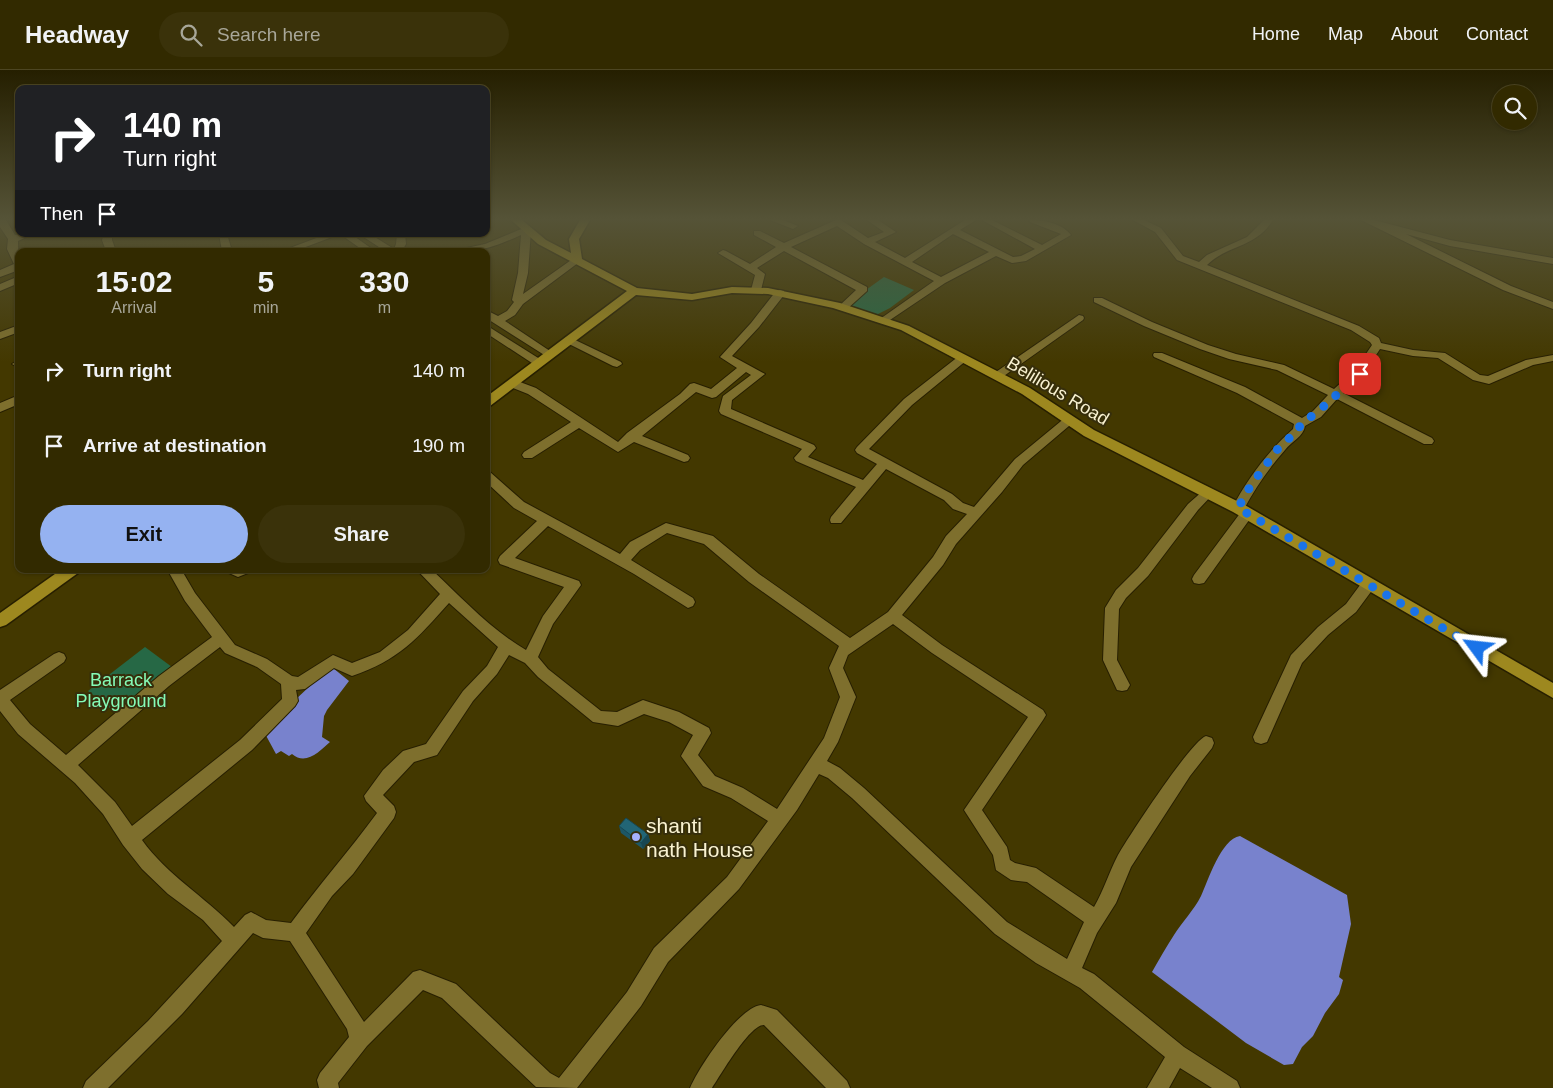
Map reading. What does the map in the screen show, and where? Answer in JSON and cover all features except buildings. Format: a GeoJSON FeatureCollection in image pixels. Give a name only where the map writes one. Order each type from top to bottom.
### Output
{"type":"FeatureCollection","features":[{"type":"Feature","properties":{"kind":"main road","name":"Belilious Road"},"geometry":{"type":"LineString","coordinates":[[591,268],[634,291],[692,297],[732,290],[780,293],[843,307],[905,328],[1026,391],[1089,433],[1242,511],[1553,691]]}},
{"type":"Feature","properties":{"kind":"main road"},"geometry":{"type":"LineString","coordinates":[[490,400],[634,291]]}},
{"type":"Feature","properties":{"kind":"main road"},"geometry":{"type":"LineString","coordinates":[[0,621],[68,573]]}},
{"type":"Feature","properties":{"kind":"street"},"geometry":{"type":"LineString","coordinates":[[0,274],[14,268]]}},
{"type":"Feature","properties":{"kind":"street"},"geometry":{"type":"LineString","coordinates":[[519,302],[517,300],[523,268]]}},
{"type":"Feature","properties":{"kind":"street"},"geometry":{"type":"LineString","coordinates":[[498,321],[511,313],[519,302],[567,268]]}},
{"type":"Feature","properties":{"kind":"street"},"geometry":{"type":"LineString","coordinates":[[750,268],[760,274],[756,290]]}},
{"type":"Feature","properties":{"kind":"street"},"geometry":{"type":"LineString","coordinates":[[823,268],[863,289],[843,307]]}},
{"type":"Feature","properties":{"kind":"street"},"geometry":{"type":"LineString","coordinates":[[916,268],[941,281]]}},
{"type":"Feature","properties":{"kind":"street"},"geometry":{"type":"LineString","coordinates":[[884,321],[941,281],[967,268]]}},
{"type":"Feature","properties":{"kind":"street"},"geometry":{"type":"LineString","coordinates":[[1201,268],[1355,328],[1375,340],[1377,345]]}},
{"type":"Feature","properties":{"kind":"street"},"geometry":{"type":"LineString","coordinates":[[1464,268],[1498,284],[1553,306]]}},
{"type":"Feature","properties":{"kind":"street"},"geometry":{"type":"LineString","coordinates":[[0,288],[15,281]]}},
{"type":"Feature","properties":{"kind":"street"},"geometry":{"type":"LineString","coordinates":[[780,293],[755,325],[725,357],[760,374],[727,399],[725,410],[810,448],[800,458],[866,486]]}},
{"type":"Feature","properties":{"kind":"street"},"geometry":{"type":"LineString","coordinates":[[1098,300],[1148,324],[1233,357],[1280,367],[1428,441]]}},
{"type":"Feature","properties":{"kind":"street"},"geometry":{"type":"LineString","coordinates":[[490,316],[544,359]]}},
{"type":"Feature","properties":{"kind":"street"},"geometry":{"type":"LineString","coordinates":[[997,376],[1079,318]]}},
{"type":"Feature","properties":{"kind":"street"},"geometry":{"type":"LineString","coordinates":[[0,336],[15,330]]}},
{"type":"Feature","properties":{"kind":"street"},"geometry":{"type":"LineString","coordinates":[[490,330],[544,359]]}},
{"type":"Feature","properties":{"kind":"street"},"geometry":{"type":"LineString","coordinates":[[0,336],[15,338]]}},
{"type":"Feature","properties":{"kind":"street"},"geometry":{"type":"LineString","coordinates":[[569,340],[617,364]]}},
{"type":"Feature","properties":{"kind":"street"},"geometry":{"type":"LineString","coordinates":[[1377,345],[1413,353],[1441,355],[1483,380],[1489,380],[1530,362],[1553,358]]}},
{"type":"Feature","properties":{"kind":"street"},"geometry":{"type":"LineString","coordinates":[[1300,424],[1317,414],[1335,394],[1360,374],[1377,345]]}},
{"type":"Feature","properties":{"kind":"street"},"geometry":{"type":"LineString","coordinates":[[1158,355],[1241,390],[1300,422],[1300,424]]}},
{"type":"Feature","properties":{"kind":"street"},"geometry":{"type":"LineString","coordinates":[[963,358],[908,402],[860,450],[948,497],[958,506],[976,512]]}},
{"type":"Feature","properties":{"kind":"street"},"geometry":{"type":"LineString","coordinates":[[512,383],[532,391],[618,448],[631,436],[684,397],[694,387],[712,394],[745,367]]}},
{"type":"Feature","properties":{"kind":"street"},"geometry":{"type":"LineString","coordinates":[[0,408],[15,401]]}},
{"type":"Feature","properties":{"kind":"street"},"geometry":{"type":"LineString","coordinates":[[564,1088],[634,999],[661,955],[733,883],[779,819],[830,742],[848,697],[836,668],[842,651],[892,616],[938,561],[951,540],[1019,462],[1070,420]]}},
{"type":"Feature","properties":{"kind":"street"},"geometry":{"type":"LineString","coordinates":[[528,455],[580,422]]}},
{"type":"Feature","properties":{"kind":"street"},"geometry":{"type":"LineString","coordinates":[[1199,579],[1242,511],[1251,485],[1280,446],[1299,430],[1300,424]]}},
{"type":"Feature","properties":{"kind":"street"},"geometry":{"type":"LineString","coordinates":[[631,436],[684,458]]}},
{"type":"Feature","properties":{"kind":"street"},"geometry":{"type":"LineString","coordinates":[[836,520],[884,463]]}},
{"type":"Feature","properties":{"kind":"street"},"geometry":{"type":"LineString","coordinates":[[490,479],[519,505],[653,577],[659,585],[688,602]]}},
{"type":"Feature","properties":{"kind":"street"},"geometry":{"type":"LineString","coordinates":[[1122,685],[1110,660],[1112,608],[1121,594],[1143,572],[1193,507],[1208,493]]}},
{"type":"Feature","properties":{"kind":"street"},"geometry":{"type":"LineString","coordinates":[[530,659],[535,642],[555,607],[574,586],[505,560],[546,520]]}},
{"type":"Feature","properties":{"kind":"street"},"geometry":{"type":"LineString","coordinates":[[622,561],[634,546],[666,528],[708,540],[754,578],[850,645]]}},
{"type":"Feature","properties":{"kind":"street"},"geometry":{"type":"LineString","coordinates":[[179,573],[190,597],[230,649],[262,664],[288,680],[300,684],[333,661],[352,670],[385,656],[413,634],[450,594]]}},
{"type":"Feature","properties":{"kind":"street"},"geometry":{"type":"LineString","coordinates":[[427,573],[507,646],[530,659],[543,673],[598,717],[618,719],[642,707],[674,717],[703,733],[690,756],[710,781],[737,793],[779,819]]}},
{"type":"Feature","properties":{"kind":"street"},"geometry":{"type":"LineString","coordinates":[[1262,737],[1296,659],[1351,608],[1368,585]]}},
{"type":"Feature","properties":{"kind":"street"},"geometry":{"type":"LineString","coordinates":[[892,616],[937,649],[1038,715],[972,810],[1001,853],[1002,864],[1011,871],[1030,874],[1096,919]]}},
{"type":"Feature","properties":{"kind":"street"},"geometry":{"type":"LineString","coordinates":[[67,765],[164,681],[222,638]]}},
{"type":"Feature","properties":{"kind":"street"},"geometry":{"type":"LineString","coordinates":[[295,932],[326,890],[347,868],[388,812],[372,796],[389,775],[409,756],[431,750],[468,696],[492,670],[507,646]]}},
{"type":"Feature","properties":{"kind":"street"},"geometry":{"type":"LineString","coordinates":[[59,658],[0,699],[24,729],[67,765],[109,808],[148,863],[174,888],[208,914],[234,941]]}},
{"type":"Feature","properties":{"kind":"street"},"geometry":{"type":"LineString","coordinates":[[130,839],[246,745],[290,701],[288,680]]}},
{"type":"Feature","properties":{"kind":"street"},"geometry":{"type":"LineString","coordinates":[[1071,972],[1096,919],[1110,897],[1124,862],[1184,772],[1206,743]]}},
{"type":"Feature","properties":{"kind":"street"},"geometry":{"type":"LineString","coordinates":[[816,764],[834,773],[858,794],[1001,928],[1087,981],[1177,1054],[1230,1088]]}},
{"type":"Feature","properties":{"kind":"street"},"geometry":{"type":"LineString","coordinates":[[93,1088],[130,1055],[251,921],[263,929],[295,932]]}},
{"type":"Feature","properties":{"kind":"street"},"geometry":{"type":"LineString","coordinates":[[295,932],[355,1024],[360,1039]]}},
{"type":"Feature","properties":{"kind":"street"},"geometry":{"type":"LineString","coordinates":[[329,1088],[327,1080],[360,1039],[420,979],[449,992],[543,1080],[556,1088]]}},
{"type":"Feature","properties":{"kind":"street"},"geometry":{"type":"LineString","coordinates":[[700,1088],[734,1040],[754,1017],[762,1014],[770,1017],[840,1088]]}},
{"type":"Feature","properties":{"kind":"street"},"geometry":{"type":"LineString","coordinates":[[1157,1088],[1177,1054]]}},
{"type":"Feature","properties":{"kind":"green space"},"geometry":{"type":"Polygon","coordinates":[[[884,277],[914,290],[890,308],[874,316],[845,305],[884,277]]]}},
{"type":"Feature","properties":{"kind":"green space","name":"Barrack Playground"},"geometry":{"type":"Polygon","coordinates":[[[145,647],[176,670],[120,716],[88,691],[145,647]]]}},
{"type":"Feature","properties":{"kind":"water"},"geometry":{"type":"Polygon","coordinates":[[[333,668],[349,681],[324,716],[322,737],[330,742],[308,758],[297,757],[292,754],[289,756],[281,751],[276,754],[263,730],[326,671],[333,668]]]}},
{"type":"Feature","properties":{"kind":"water"},"geometry":{"type":"Polygon","coordinates":[[[1240,836],[1347,895],[1351,924],[1339,977],[1343,980],[1339,994],[1325,1013],[1313,1036],[1302,1047],[1293,1064],[1284,1065],[1246,1043],[1152,972],[1174,935],[1201,896],[1221,852],[1233,839],[1240,836]]]}},
{"type":"Feature","properties":{"kind":"place","name":"shanti nath House"},"geometry":{"type":"Point","coordinates":[636,837]}},
{"type":"Feature","properties":{"kind":"route"},"geometry":{"type":"LineString","coordinates":[[1360,374],[1335,394],[1317,414],[1300,424],[1299,430],[1280,446],[1251,485],[1238,508],[1477,648]]}}]}
